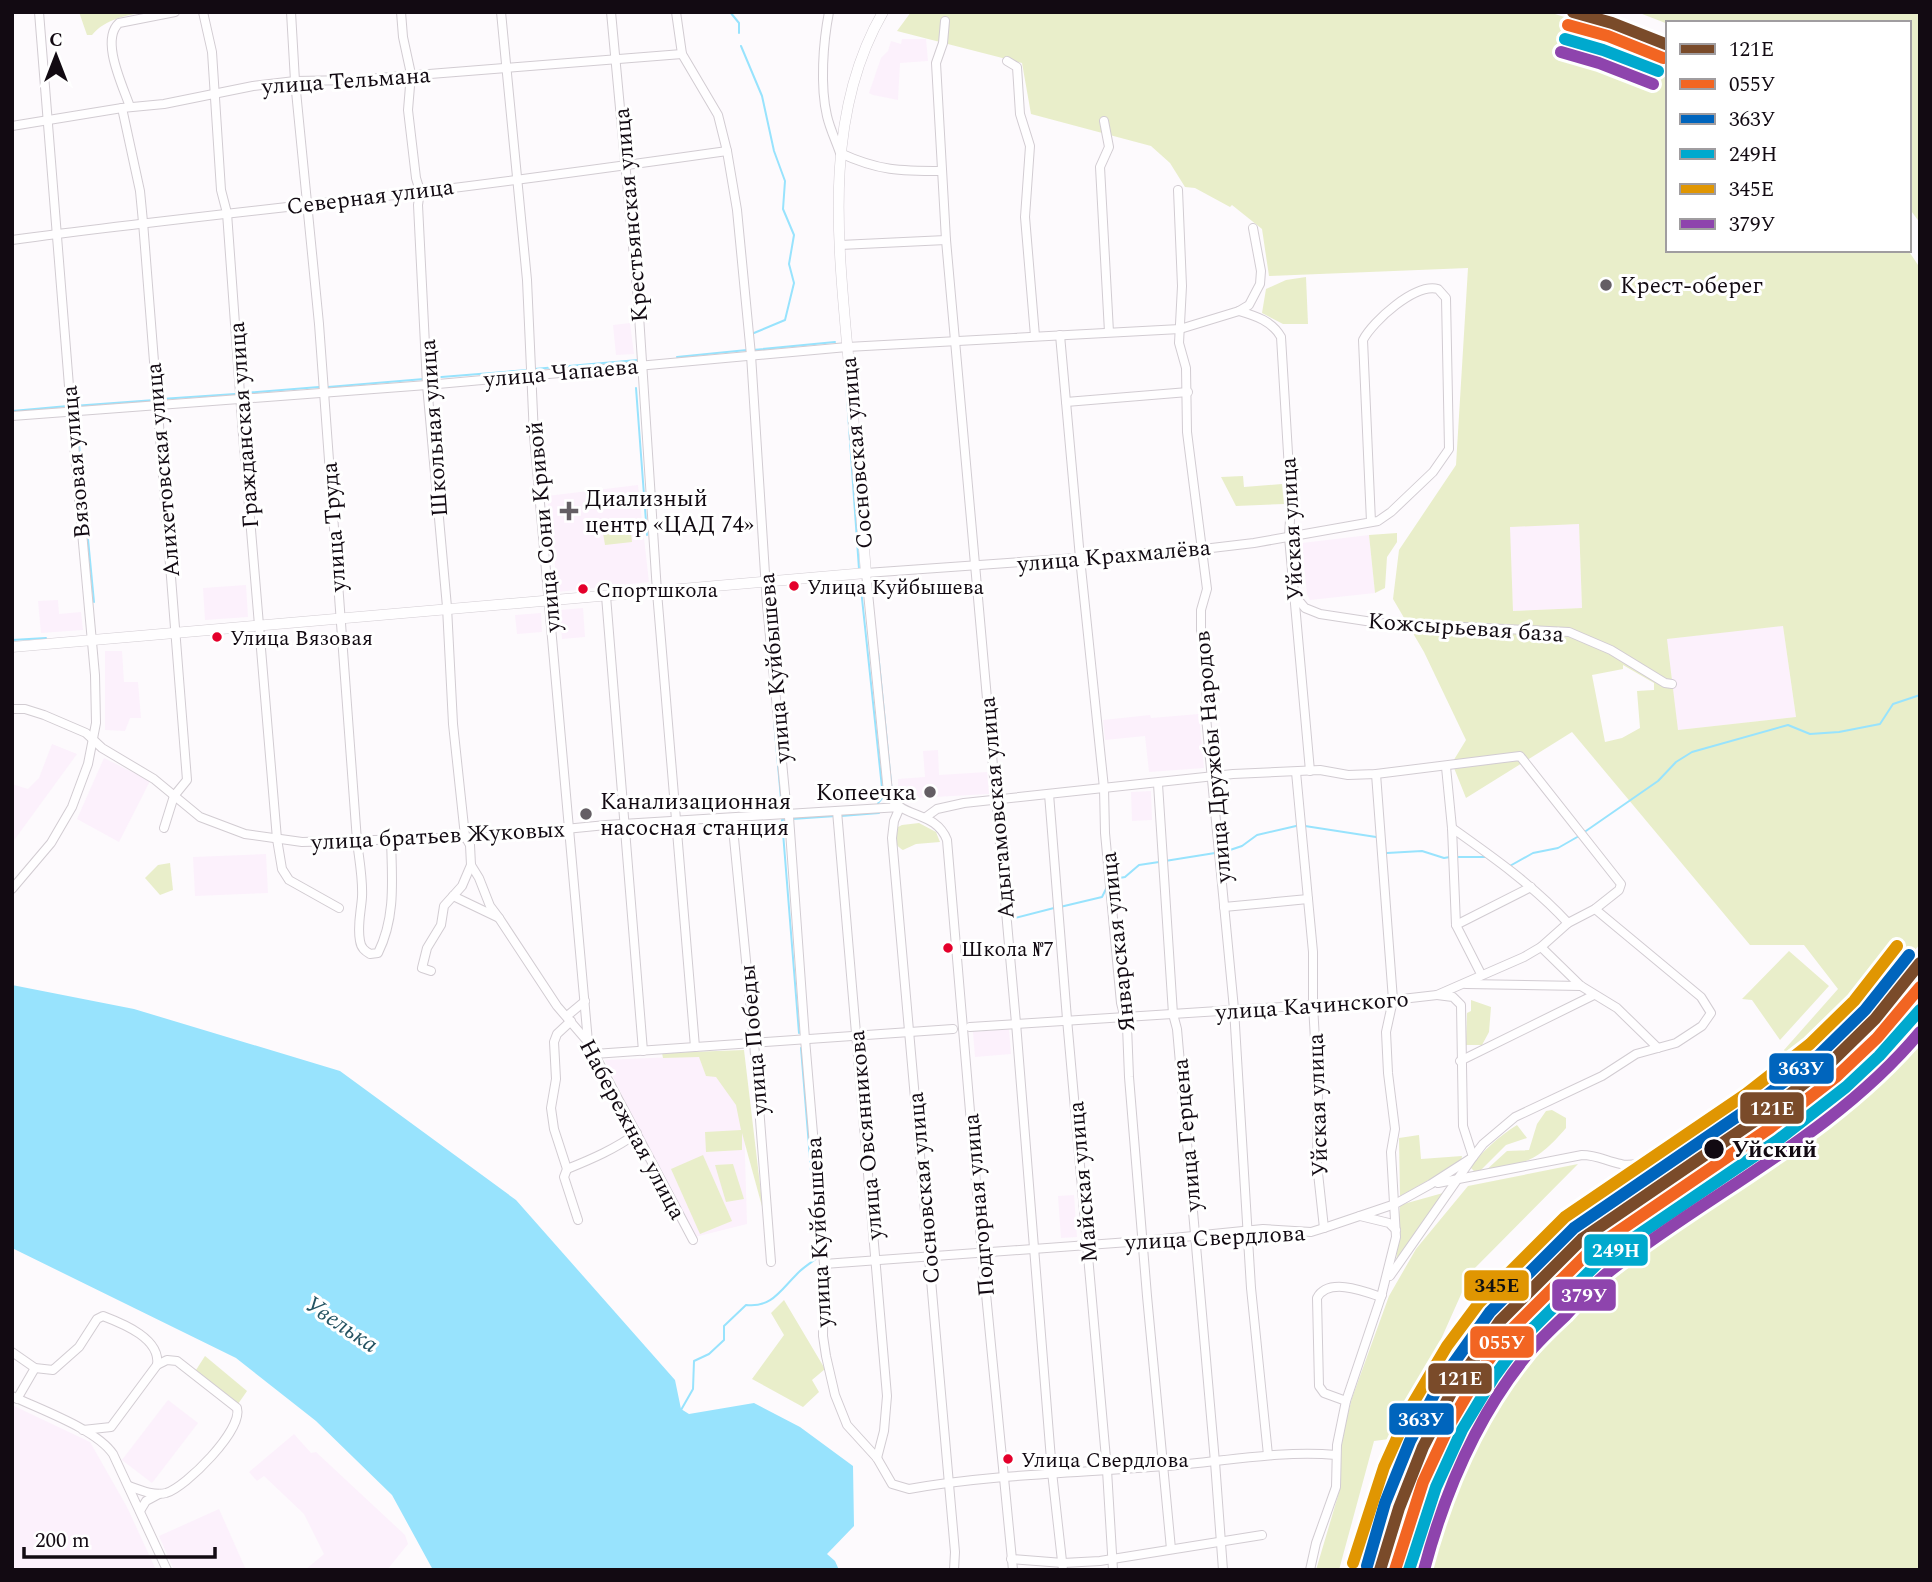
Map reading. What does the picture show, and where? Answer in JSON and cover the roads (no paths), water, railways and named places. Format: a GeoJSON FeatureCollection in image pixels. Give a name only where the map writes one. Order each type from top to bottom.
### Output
{"type":"FeatureCollection","features":[{"type":"Feature","properties":{"kind":"main road","name":"Сосновская улица"},"geometry":{"type":"LineString","coordinates":[[866,573],[840,245],[840,153],[853,87],[883,12]]}},
{"type":"Feature","properties":{"kind":"main road","name":"улица Крахмалёва"},"geometry":{"type":"LineString","coordinates":[[12,647],[866,573]]}},
{"type":"Feature","properties":{"kind":"street","name":"Вязовая улица"},"geometry":{"type":"LineString","coordinates":[[12,889],[37,861],[62,826],[81,785],[94,740],[96,704],[39,12]]}},
{"type":"Feature","properties":{"kind":"street","name":"Алихетовская улица"},"geometry":{"type":"LineString","coordinates":[[164,828],[174,796],[187,780],[140,191],[126,108],[111,46],[113,29],[118,23],[175,12]]}},
{"type":"Feature","properties":{"kind":"street","name":"Гражданская улица"},"geometry":{"type":"LineString","coordinates":[[203,12],[212,52],[221,190],[228,213],[240,397],[276,839]]}},
{"type":"Feature","properties":{"kind":"street","name":"улица Труда"},"geometry":{"type":"LineString","coordinates":[[291,12],[362,896],[360,942],[362,948],[370,954],[378,953],[387,936],[392,912],[391,839]]}},
{"type":"Feature","properties":{"kind":"street","name":"Школьная улица"},"geometry":{"type":"LineString","coordinates":[[401,12],[411,74],[408,110],[420,191],[418,205],[427,384],[447,610],[453,724],[471,865],[490,906],[499,918]]}},
{"type":"Feature","properties":{"kind":"street","name":"улица Сони Кривой"},"geometry":{"type":"LineString","coordinates":[[501,12],[527,279],[534,436],[588,1042]]}},
{"type":"Feature","properties":{"kind":"street","name":"Крестьянская улица"},"geometry":{"type":"LineString","coordinates":[[611,12],[643,365],[657,592],[695,1047]]}},
{"type":"Feature","properties":{"kind":"street","name":"улица Куйбышева"},"geometry":{"type":"LineString","coordinates":[[676,12],[682,54],[718,115],[737,210],[824,1264],[824,1336],[835,1395],[847,1425],[877,1458],[892,1484],[909,1489],[948,1483]]}},
{"type":"Feature","properties":{"kind":"street","name":"Сосновская улица"},"geometry":{"type":"LineString","coordinates":[[829,12],[824,38],[823,89],[827,117],[840,153]]}},
{"type":"Feature","properties":{"kind":"street","name":"Адыгамовская улица"},"geometry":{"type":"LineString","coordinates":[[945,21],[943,43],[936,63],[946,240],[1016,1023],[1052,1472],[1063,1567]]}},
{"type":"Feature","properties":{"kind":"street","name":"улица Тельмана"},"geometry":{"type":"LineString","coordinates":[[12,126],[164,104],[295,81],[354,80],[682,54]]}},
{"type":"Feature","properties":{"kind":"street"},"geometry":{"type":"LineString","coordinates":[[1007,61],[1017,67],[1020,114],[1030,146],[1025,217],[1035,336]]}},
{"type":"Feature","properties":{"kind":"street"},"geometry":{"type":"LineString","coordinates":[[1104,121],[1109,147],[1100,167],[1109,332]]}},
{"type":"Feature","properties":{"kind":"street","name":"Северная улица"},"geometry":{"type":"LineString","coordinates":[[12,240],[143,222],[593,171],[714,153],[726,147]]}},
{"type":"Feature","properties":{"kind":"street"},"geometry":{"type":"LineString","coordinates":[[840,153],[867,166],[901,171],[942,171]]}},
{"type":"Feature","properties":{"kind":"street","name":"улица Дружбы Народов"},"geometry":{"type":"LineString","coordinates":[[1178,190],[1182,286],[1180,343],[1186,368],[1187,432],[1207,589],[1201,610],[1200,630],[1207,663],[1206,717],[1210,777],[1234,1009],[1251,1288],[1268,1455]]}},
{"type":"Feature","properties":{"kind":"street"},"geometry":{"type":"LineString","coordinates":[[1239,311],[1249,305],[1260,284],[1261,271],[1253,228]]}},
{"type":"Feature","properties":{"kind":"street"},"geometry":{"type":"LineString","coordinates":[[840,245],[946,240]]}},
{"type":"Feature","properties":{"kind":"street"},"geometry":{"type":"LineString","coordinates":[[1425,288],[1438,289],[1446,298],[1449,449],[1433,472],[1391,512],[1374,522],[1363,340],[1368,330],[1398,304],[1425,288]]}},
{"type":"Feature","properties":{"kind":"street","name":"улица Чапаева"},"geometry":{"type":"LineString","coordinates":[[12,416],[427,384],[847,347],[1180,329],[1239,311]]}},
{"type":"Feature","properties":{"kind":"street","name":"Уйская улица"},"geometry":{"type":"LineString","coordinates":[[1239,311],[1261,319],[1277,329],[1281,337],[1291,503],[1289,537],[1310,771]]}},
{"type":"Feature","properties":{"kind":"street","name":"Январская улица"},"geometry":{"type":"LineString","coordinates":[[1060,335],[1104,788],[1105,833],[1125,1017],[1171,1549]]}},
{"type":"Feature","properties":{"kind":"street"},"geometry":{"type":"LineString","coordinates":[[1066,402],[1188,392]]}},
{"type":"Feature","properties":{"kind":"street","name":"улица Крахмалёва"},"geometry":{"type":"LineString","coordinates":[[866,573],[1203,549],[1374,522]]}},
{"type":"Feature","properties":{"kind":"street","name":"Сосновская улица"},"geometry":{"type":"LineString","coordinates":[[866,573],[887,787],[890,797],[900,807],[894,821],[892,838],[955,1552],[954,1570]]}},
{"type":"Feature","properties":{"kind":"street"},"geometry":{"type":"LineString","coordinates":[[606,596],[643,1051]]}},
{"type":"Feature","properties":{"kind":"street","name":"Кожсырьевая база"},"geometry":{"type":"LineString","coordinates":[[1295,596],[1305,608],[1320,614],[1379,623],[1569,632],[1590,639],[1665,683],[1672,684]]}},
{"type":"Feature","properties":{"kind":"street","name":"улица братьев Жуковых"},"geometry":{"type":"LineString","coordinates":[[12,709],[25,709],[44,715],[86,733],[110,753],[155,779],[200,817],[246,834],[302,842],[453,837],[467,840],[624,825],[900,807]]}},
{"type":"Feature","properties":{"kind":"street","name":"улица Качинского"},"geometry":{"type":"LineString","coordinates":[[970,1027],[1234,1009],[1313,1005],[1381,1006],[1393,1000],[1437,995],[1524,957],[1541,947],[1568,923],[1595,909],[1619,890],[1622,884],[1520,757],[1446,767]]}},
{"type":"Feature","properties":{"kind":"street"},"geometry":{"type":"LineString","coordinates":[[900,807],[926,817],[937,809],[964,803],[1210,777],[1310,771],[1348,775],[1376,774],[1446,767],[1452,828],[1456,925],[1481,974]]}},
{"type":"Feature","properties":{"kind":"street","name":"Уйская улица"},"geometry":{"type":"LineString","coordinates":[[1296,772],[1313,952],[1318,1092],[1317,1164],[1324,1228]]}},
{"type":"Feature","properties":{"kind":"street"},"geometry":{"type":"LineString","coordinates":[[1310,1570],[1316,1543],[1336,1487],[1336,1455],[1346,1401],[1381,1297],[1392,1258],[1396,1230],[1391,1152],[1395,1129],[1388,1073],[1387,1032],[1393,1000],[1376,774]]}},
{"type":"Feature","properties":{"kind":"street","name":"улица Герцена"},"geometry":{"type":"LineString","coordinates":[[1158,784],[1173,1014],[1177,1029],[1223,1570]]}},
{"type":"Feature","properties":{"kind":"street","name":"Майская улица"},"geometry":{"type":"LineString","coordinates":[[1049,794],[1066,1019],[1107,1470],[1113,1570]]}},
{"type":"Feature","properties":{"kind":"street","name":"улица Овсянникова"},"geometry":{"type":"LineString","coordinates":[[837,811],[887,1396],[884,1431],[877,1458]]}},
{"type":"Feature","properties":{"kind":"street","name":"Подгорная улица"},"geometry":{"type":"LineString","coordinates":[[926,817],[939,825],[947,840],[1012,1570]]}},
{"type":"Feature","properties":{"kind":"street","name":"улица Победы"},"geometry":{"type":"LineString","coordinates":[[732,818],[754,1042],[771,1262]]}},
{"type":"Feature","properties":{"kind":"street"},"geometry":{"type":"LineString","coordinates":[[1452,828],[1508,867],[1568,923]]}},
{"type":"Feature","properties":{"kind":"street"},"geometry":{"type":"LineString","coordinates":[[276,839],[282,869],[289,880],[339,908]]}},
{"type":"Feature","properties":{"kind":"street"},"geometry":{"type":"LineString","coordinates":[[431,971],[422,968],[426,953],[441,925],[444,906],[462,886],[471,865]]}},
{"type":"Feature","properties":{"kind":"street"},"geometry":{"type":"LineString","coordinates":[[1456,925],[1531,887]]}},
{"type":"Feature","properties":{"kind":"street"},"geometry":{"type":"LineString","coordinates":[[453,896],[499,918]]}},
{"type":"Feature","properties":{"kind":"street","name":"улица Дружбы Народов"},"geometry":{"type":"LineString","coordinates":[[1224,907],[1308,899]]}},
{"type":"Feature","properties":{"kind":"street","name":"улица Свердлова"},"geometry":{"type":"LineString","coordinates":[[824,1264],[982,1254],[1263,1229],[1311,1232],[1395,1204],[1432,1185],[1473,1157],[1483,1144],[1515,1117],[1602,1076],[1636,1054],[1676,1043],[1694,1032],[1711,1013],[1701,997],[1595,909]]}},
{"type":"Feature","properties":{"kind":"street","name":"Набережная улица"},"geometry":{"type":"LineString","coordinates":[[499,918],[557,1006],[588,1042],[693,1240]]}},
{"type":"Feature","properties":{"kind":"street"},"geometry":{"type":"LineString","coordinates":[[1541,947],[1581,986],[1617,1008],[1658,1048]]}},
{"type":"Feature","properties":{"kind":"street"},"geometry":{"type":"LineString","coordinates":[[1463,984],[1581,986]]}},
{"type":"Feature","properties":{"kind":"street"},"geometry":{"type":"LineString","coordinates":[[1381,1297],[1391,1274],[1473,1157],[1463,1126],[1461,1005],[1453,997],[1437,995]]}},
{"type":"Feature","properties":{"kind":"street"},"geometry":{"type":"LineString","coordinates":[[1461,1061],[1594,995]]}},
{"type":"Feature","properties":{"kind":"street"},"geometry":{"type":"LineString","coordinates":[[569,1019],[585,1002]]}},
{"type":"Feature","properties":{"kind":"street","name":"Набережная улица"},"geometry":{"type":"LineString","coordinates":[[569,1019],[554,1042],[556,1079],[551,1108],[554,1129],[567,1169],[564,1177],[578,1220]]}},
{"type":"Feature","properties":{"kind":"street"},"geometry":{"type":"LineString","coordinates":[[594,1054],[953,1029]]}},
{"type":"Feature","properties":{"kind":"street"},"geometry":{"type":"LineString","coordinates":[[567,1169],[611,1150],[637,1133]]}},
{"type":"Feature","properties":{"kind":"street"},"geometry":{"type":"LineString","coordinates":[[1432,1185],[1582,1155],[1597,1155],[1622,1165],[1633,1165],[1664,1158],[1678,1158],[1688,1153]]}},
{"type":"Feature","properties":{"kind":"street"},"geometry":{"type":"LineString","coordinates":[[1359,1216],[1389,1223],[1396,1230]]}},
{"type":"Feature","properties":{"kind":"street"},"geometry":{"type":"LineString","coordinates":[[1346,1401],[1324,1393],[1319,1386],[1317,1298],[1322,1290],[1329,1288],[1355,1289],[1381,1297]]}},
{"type":"Feature","properties":{"kind":"street"},"geometry":{"type":"LineString","coordinates":[[12,1352],[35,1368],[48,1370],[59,1366],[82,1344],[97,1319],[103,1316],[148,1341],[156,1351],[157,1365]]}},
{"type":"Feature","properties":{"kind":"street"},"geometry":{"type":"LineString","coordinates":[[106,1444],[111,1427],[157,1365],[167,1360],[177,1362],[234,1405],[239,1416],[235,1426],[218,1448],[181,1485],[146,1501],[140,1511]]}},
{"type":"Feature","properties":{"kind":"street"},"geometry":{"type":"LineString","coordinates":[[35,1368],[15,1397],[106,1444],[129,1486],[167,1570]]}},
{"type":"Feature","properties":{"kind":"street"},"geometry":{"type":"LineString","coordinates":[[83,1430],[111,1427]]}},
{"type":"Feature","properties":{"kind":"street"},"geometry":{"type":"LineString","coordinates":[[948,1483],[1052,1472],[1215,1462],[1268,1455],[1336,1455]]}},
{"type":"Feature","properties":{"kind":"street"},"geometry":{"type":"LineString","coordinates":[[129,1486],[159,1494]]}},
{"type":"Feature","properties":{"kind":"street"},"geometry":{"type":"LineString","coordinates":[[1011,1559],[1063,1567],[1262,1535]]}},
{"type":"Feature","properties":{"kind":"water","name":"Увелька"},"geometry":{"type":"Polygon","coordinates":[[[12,985],[134,1009],[340,1071],[516,1200],[675,1380],[681,1409],[689,1414],[754,1403],[800,1427],[853,1466],[854,1526],[827,1554],[835,1561],[839,1570],[433,1570],[392,1495],[316,1421],[236,1358],[12,1248],[12,985]]]}},
{"type":"Feature","properties":{"kind":"waterway"},"geometry":{"type":"LineString","coordinates":[[730,12],[739,23],[739,33]]}},
{"type":"Feature","properties":{"kind":"waterway"},"geometry":{"type":"LineString","coordinates":[[741,46],[762,96],[774,151],[785,181],[783,209],[794,235],[789,264],[794,283],[785,320],[754,333]]}},
{"type":"Feature","properties":{"kind":"waterway"},"geometry":{"type":"LineString","coordinates":[[753,350],[835,342]]}},
{"type":"Feature","properties":{"kind":"waterway"},"geometry":{"type":"LineString","coordinates":[[677,357],[747,350]]}},
{"type":"Feature","properties":{"kind":"waterway"},"geometry":{"type":"LineString","coordinates":[[534,369],[638,360]]}},
{"type":"Feature","properties":{"kind":"waterway"},"geometry":{"type":"LineString","coordinates":[[429,378],[528,370]]}},
{"type":"Feature","properties":{"kind":"waterway"},"geometry":{"type":"LineString","coordinates":[[328,387],[424,379]]}},
{"type":"Feature","properties":{"kind":"waterway"},"geometry":{"type":"LineString","coordinates":[[846,384],[859,569]]}},
{"type":"Feature","properties":{"kind":"waterway"},"geometry":{"type":"LineString","coordinates":[[244,393],[319,387]]}},
{"type":"Feature","properties":{"kind":"waterway"},"geometry":{"type":"LineString","coordinates":[[636,388],[647,535]]}},
{"type":"Feature","properties":{"kind":"waterway"},"geometry":{"type":"LineString","coordinates":[[161,399],[235,394]]}},
{"type":"Feature","properties":{"kind":"waterway"},"geometry":{"type":"LineString","coordinates":[[73,406],[155,400]]}},
{"type":"Feature","properties":{"kind":"waterway"},"geometry":{"type":"LineString","coordinates":[[12,411],[68,406]]}},
{"type":"Feature","properties":{"kind":"waterway"},"geometry":{"type":"LineString","coordinates":[[77,423],[94,602]]}},
{"type":"Feature","properties":{"kind":"waterway"},"geometry":{"type":"LineString","coordinates":[[861,589],[883,797],[878,803]]}},
{"type":"Feature","properties":{"kind":"waterway"},"geometry":{"type":"LineString","coordinates":[[12,640],[46,638]]}},
{"type":"Feature","properties":{"kind":"waterway"},"geometry":{"type":"LineString","coordinates":[[878,652],[892,793]]}},
{"type":"Feature","properties":{"kind":"waterway"},"geometry":{"type":"LineString","coordinates":[[12,681],[13,703]]}},
{"type":"Feature","properties":{"kind":"waterway"},"geometry":{"type":"LineString","coordinates":[[1583,833],[1658,781],[1676,762],[1692,752],[1788,725],[1810,734],[1839,732],[1880,724],[1893,704],[1920,695]]}},
{"type":"Feature","properties":{"kind":"waterway"},"geometry":{"type":"LineString","coordinates":[[774,720],[782,810]]}},
{"type":"Feature","properties":{"kind":"waterway"},"geometry":{"type":"LineString","coordinates":[[841,816],[879,813]]}},
{"type":"Feature","properties":{"kind":"waterway"},"geometry":{"type":"LineString","coordinates":[[792,819],[836,816]]}},
{"type":"Feature","properties":{"kind":"waterway"},"geometry":{"type":"LineString","coordinates":[[787,819],[782,820],[799,1033]]}},
{"type":"Feature","properties":{"kind":"waterway"},"geometry":{"type":"LineString","coordinates":[[1224,852],[1242,846],[1257,835],[1296,826]]}},
{"type":"Feature","properties":{"kind":"waterway"},"geometry":{"type":"LineString","coordinates":[[1305,826],[1376,837]]}},
{"type":"Feature","properties":{"kind":"waterway"},"geometry":{"type":"LineString","coordinates":[[1508,867],[1533,853],[1558,848],[1579,836]]}},
{"type":"Feature","properties":{"kind":"waterway"},"geometry":{"type":"LineString","coordinates":[[1387,853],[1422,851],[1444,858],[1450,857]]}},
{"type":"Feature","properties":{"kind":"waterway"},"geometry":{"type":"LineString","coordinates":[[1165,861],[1215,853]]}},
{"type":"Feature","properties":{"kind":"waterway"},"geometry":{"type":"LineString","coordinates":[[1455,857],[1485,857]]}},
{"type":"Feature","properties":{"kind":"waterway"},"geometry":{"type":"LineString","coordinates":[[1114,879],[1125,877],[1139,865],[1159,862]]}},
{"type":"Feature","properties":{"kind":"waterway"},"geometry":{"type":"LineString","coordinates":[[1060,907],[1102,897],[1107,887]]}},
{"type":"Feature","properties":{"kind":"waterway"},"geometry":{"type":"LineString","coordinates":[[1011,919],[1054,908]]}},
{"type":"Feature","properties":{"kind":"waterway"},"geometry":{"type":"LineString","coordinates":[[681,1410],[693,1389],[694,1361],[709,1354],[724,1340],[724,1326],[746,1305],[769,1301],[798,1272],[818,1257],[801,1048]]}},
{"type":"Feature","properties":{"kind":"place","name":"Крест-оберег"},"geometry":{"type":"Point","coordinates":[1606,285]}},
{"type":"Feature","properties":{"kind":"place","name":"Диализный центр «ЦАД 74»"},"geometry":{"type":"Point","coordinates":[569,511]}},
{"type":"Feature","properties":{"kind":"place","name":"Улица Куйбышева"},"geometry":{"type":"Point","coordinates":[794,586]}},
{"type":"Feature","properties":{"kind":"place","name":"Спортшкола"},"geometry":{"type":"Point","coordinates":[583,589]}},
{"type":"Feature","properties":{"kind":"place","name":"Улица Вязовая"},"geometry":{"type":"Point","coordinates":[217,637]}},
{"type":"Feature","properties":{"kind":"place","name":"Копеечка"},"geometry":{"type":"Point","coordinates":[930,792]}},
{"type":"Feature","properties":{"kind":"place","name":"Канализационная насосная станция"},"geometry":{"type":"Point","coordinates":[586,814]}},
{"type":"Feature","properties":{"kind":"place","name":"Школа №7"},"geometry":{"type":"Point","coordinates":[948,948]}},
{"type":"Feature","properties":{"kind":"place","name":"Уйский"},"geometry":{"type":"Point","coordinates":[1714,1149]}},
{"type":"Feature","properties":{"kind":"place","name":"Улица Свердлова"},"geometry":{"type":"Point","coordinates":[1008,1459]}}]}
